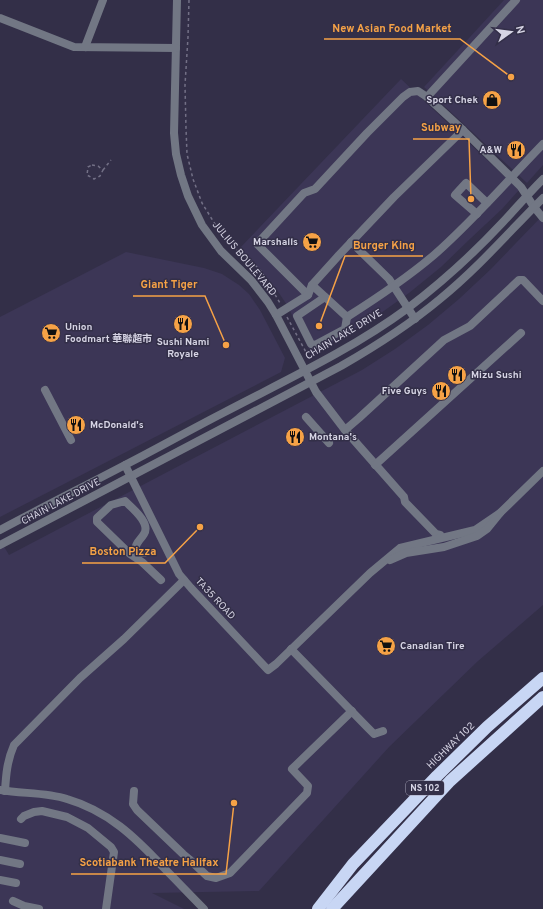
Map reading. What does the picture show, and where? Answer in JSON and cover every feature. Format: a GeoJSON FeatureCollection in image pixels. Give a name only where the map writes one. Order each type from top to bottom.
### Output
{"type":"FeatureCollection","features":[{"type":"Feature","properties":{"kind":"highway","name":"HIGHWAY 102"},"geometry":{"type":"LineString","coordinates":[[318,909],[353,864],[437,776],[487,727],[543,678]]}},
{"type":"Feature","properties":{"kind":"highway","name":"NS 102"},"geometry":{"type":"LineString","coordinates":[[332,909],[450,781],[543,697]]}},
{"type":"Feature","properties":{"kind":"street"},"geometry":{"type":"LineString","coordinates":[[85,47],[103,0]]}},
{"type":"Feature","properties":{"kind":"street","name":"JULIUS BOULEVARD"},"geometry":{"type":"LineString","coordinates":[[177,0],[174,132],[178,165],[188,196],[197,215],[214,243],[257,287],[276,315],[316,392],[345,430],[375,465],[404,497],[408,496],[440,531],[441,537]]}},
{"type":"Feature","properties":{"kind":"street"},"geometry":{"type":"LineString","coordinates":[[427,97],[516,0]]}},
{"type":"Feature","properties":{"kind":"street"},"geometry":{"type":"LineString","coordinates":[[0,18],[74,47],[176,48]]}},
{"type":"Feature","properties":{"kind":"street"},"geometry":{"type":"LineString","coordinates":[[308,295],[257,244],[304,193],[315,189],[367,133],[403,97],[410,92],[418,91],[427,97],[463,130],[521,187],[543,218]]}},
{"type":"Feature","properties":{"kind":"street"},"geometry":{"type":"LineString","coordinates":[[276,315],[308,295],[312,284],[351,242],[394,197],[463,130]]}},
{"type":"Feature","properties":{"kind":"street"},"geometry":{"type":"LineString","coordinates":[[325,297],[297,316],[311,344],[314,345],[345,329],[347,317],[394,286],[434,255],[488,203],[543,144]]}},
{"type":"Feature","properties":{"kind":"street","name":"CHAIN LAKE DRIVE"},"geometry":{"type":"LineString","coordinates":[[0,530],[304,371],[347,347],[408,308],[478,247],[543,179]]}},
{"type":"Feature","properties":{"kind":"street"},"geometry":{"type":"LineString","coordinates":[[477,214],[455,195],[466,183],[488,203]]}},
{"type":"Feature","properties":{"kind":"street","name":"CHAIN LAKE DRIVE"},"geometry":{"type":"LineString","coordinates":[[0,545],[341,366],[366,351],[415,319],[441,299],[494,250],[543,198]]}},
{"type":"Feature","properties":{"kind":"street"},"geometry":{"type":"LineString","coordinates":[[351,242],[389,279],[415,319]]}},
{"type":"Feature","properties":{"kind":"street"},"geometry":{"type":"LineString","coordinates":[[345,430],[444,340],[470,326],[519,280],[523,280],[543,301]]}},
{"type":"Feature","properties":{"kind":"street"},"geometry":{"type":"LineString","coordinates":[[312,284],[347,317]]}},
{"type":"Feature","properties":{"kind":"street"},"geometry":{"type":"LineString","coordinates":[[375,465],[521,332]]}},
{"type":"Feature","properties":{"kind":"street"},"geometry":{"type":"LineString","coordinates":[[44,390],[71,440]]}},
{"type":"Feature","properties":{"kind":"street"},"geometry":{"type":"LineString","coordinates":[[306,417],[329,443]]}},
{"type":"Feature","properties":{"kind":"street"},"geometry":{"type":"LineString","coordinates":[[125,465],[175,567],[184,580]]}},
{"type":"Feature","properties":{"kind":"street","name":"TA35 ROAD"},"geometry":{"type":"LineString","coordinates":[[384,562],[406,554],[444,547],[477,536],[487,529],[500,513],[543,471]]}},
{"type":"Feature","properties":{"kind":"street"},"geometry":{"type":"LineString","coordinates":[[144,553],[139,553],[135,550],[136,544],[145,533],[146,528],[143,520],[125,501],[111,505],[97,518],[97,522],[130,554],[142,562],[161,580]]}},
{"type":"Feature","properties":{"kind":"street","name":"TA35 ROAD"},"geometry":{"type":"LineString","coordinates":[[3,791],[9,755],[14,745],[80,678],[124,639],[184,580],[268,670],[365,578],[400,548],[475,530],[500,513]]}},
{"type":"Feature","properties":{"kind":"street"},"geometry":{"type":"LineString","coordinates":[[441,537],[444,547]]}},
{"type":"Feature","properties":{"kind":"street"},"geometry":{"type":"LineString","coordinates":[[291,649],[374,734],[383,731]]}},
{"type":"Feature","properties":{"kind":"street"},"geometry":{"type":"LineString","coordinates":[[134,791],[133,804],[137,810],[207,876],[216,878],[230,873],[307,793],[308,786],[292,769],[352,711]]}},
{"type":"Feature","properties":{"kind":"street"},"geometry":{"type":"LineString","coordinates":[[3,791],[67,798],[103,814],[123,828],[142,845],[204,909]]}},
{"type":"Feature","properties":{"kind":"street"},"geometry":{"type":"LineString","coordinates":[[21,819],[24,816],[34,812],[42,811],[67,817],[88,828],[111,847],[114,852],[106,909]]}},
{"type":"Feature","properties":{"kind":"street"},"geometry":{"type":"LineString","coordinates":[[0,838],[25,843]]}},
{"type":"Feature","properties":{"kind":"street"},"geometry":{"type":"LineString","coordinates":[[0,860],[20,864]]}},
{"type":"Feature","properties":{"kind":"street"},"geometry":{"type":"LineString","coordinates":[[0,880],[16,883]]}},
{"type":"Feature","properties":{"kind":"street"},"geometry":{"type":"LineString","coordinates":[[12,901],[24,906],[39,909]]}},
{"type":"Feature","properties":{"kind":"path"},"geometry":{"type":"LineString","coordinates":[[189,0],[185,85],[187,154],[193,179],[202,203],[229,244],[261,271],[284,310],[307,354]]}},
{"type":"Feature","properties":{"kind":"path"},"geometry":{"type":"LineString","coordinates":[[103,170],[98,166],[92,165],[88,167],[87,174],[94,179],[100,176],[111,160]]}},
{"type":"Feature","properties":{"kind":"shaded area"},"geometry":{"type":"Polygon","coordinates":[[[504,0],[543,0],[543,165],[527,183],[424,87],[504,0]]]}},
{"type":"Feature","properties":{"kind":"shaded area"},"geometry":{"type":"Polygon","coordinates":[[[401,79],[519,190],[502,209],[441,267],[409,293],[374,318],[317,352],[309,349],[287,305],[277,290],[254,263],[239,249],[401,79]]]}},
{"type":"Feature","properties":{"kind":"shaded area"},"geometry":{"type":"Polygon","coordinates":[[[543,215],[543,605],[478,661],[389,747],[259,891],[152,893],[184,909],[0,909],[0,540],[9,555],[362,370],[395,349],[428,325],[459,299],[491,269],[543,215]]]}},
{"type":"Feature","properties":{"kind":"shaded area"},"geometry":{"type":"Polygon","coordinates":[[[126,252],[204,268],[222,274],[239,285],[249,294],[260,310],[285,358],[281,372],[0,517],[0,317],[126,252]]]}},
{"type":"Feature","properties":{"kind":"place","name":"New Asian Food Market"},"geometry":{"type":"Point","coordinates":[511,77]}},
{"type":"Feature","properties":{"kind":"place","name":"Sport Chek"},"geometry":{"type":"Point","coordinates":[492,100]}},
{"type":"Feature","properties":{"kind":"place","name":"A&W"},"geometry":{"type":"Point","coordinates":[516,150]}},
{"type":"Feature","properties":{"kind":"place","name":"Subway"},"geometry":{"type":"Point","coordinates":[471,199]}},
{"type":"Feature","properties":{"kind":"place","name":"Marshalls"},"geometry":{"type":"Point","coordinates":[312,242]}},
{"type":"Feature","properties":{"kind":"place","name":"Sushi Nami Royale"},"geometry":{"type":"Point","coordinates":[183,324]}},
{"type":"Feature","properties":{"kind":"place","name":"Burger King"},"geometry":{"type":"Point","coordinates":[319,326]}},
{"type":"Feature","properties":{"kind":"place","name":"Union Foodmart 華聯超市"},"geometry":{"type":"Point","coordinates":[51,333]}},
{"type":"Feature","properties":{"kind":"place","name":"Giant Tiger"},"geometry":{"type":"Point","coordinates":[226,345]}},
{"type":"Feature","properties":{"kind":"place","name":"Mizu Sushi"},"geometry":{"type":"Point","coordinates":[457,375]}},
{"type":"Feature","properties":{"kind":"place","name":"Five Guys"},"geometry":{"type":"Point","coordinates":[441,391]}},
{"type":"Feature","properties":{"kind":"place","name":"McDonald's"},"geometry":{"type":"Point","coordinates":[76,425]}},
{"type":"Feature","properties":{"kind":"place","name":"Montana's"},"geometry":{"type":"Point","coordinates":[295,437]}},
{"type":"Feature","properties":{"kind":"place","name":"Boston Pizza"},"geometry":{"type":"Point","coordinates":[200,527]}},
{"type":"Feature","properties":{"kind":"place","name":"Canadian Tire"},"geometry":{"type":"Point","coordinates":[386,646]}},
{"type":"Feature","properties":{"kind":"place","name":"Scotiabank Theatre Halifax"},"geometry":{"type":"Point","coordinates":[234,803]}}]}
